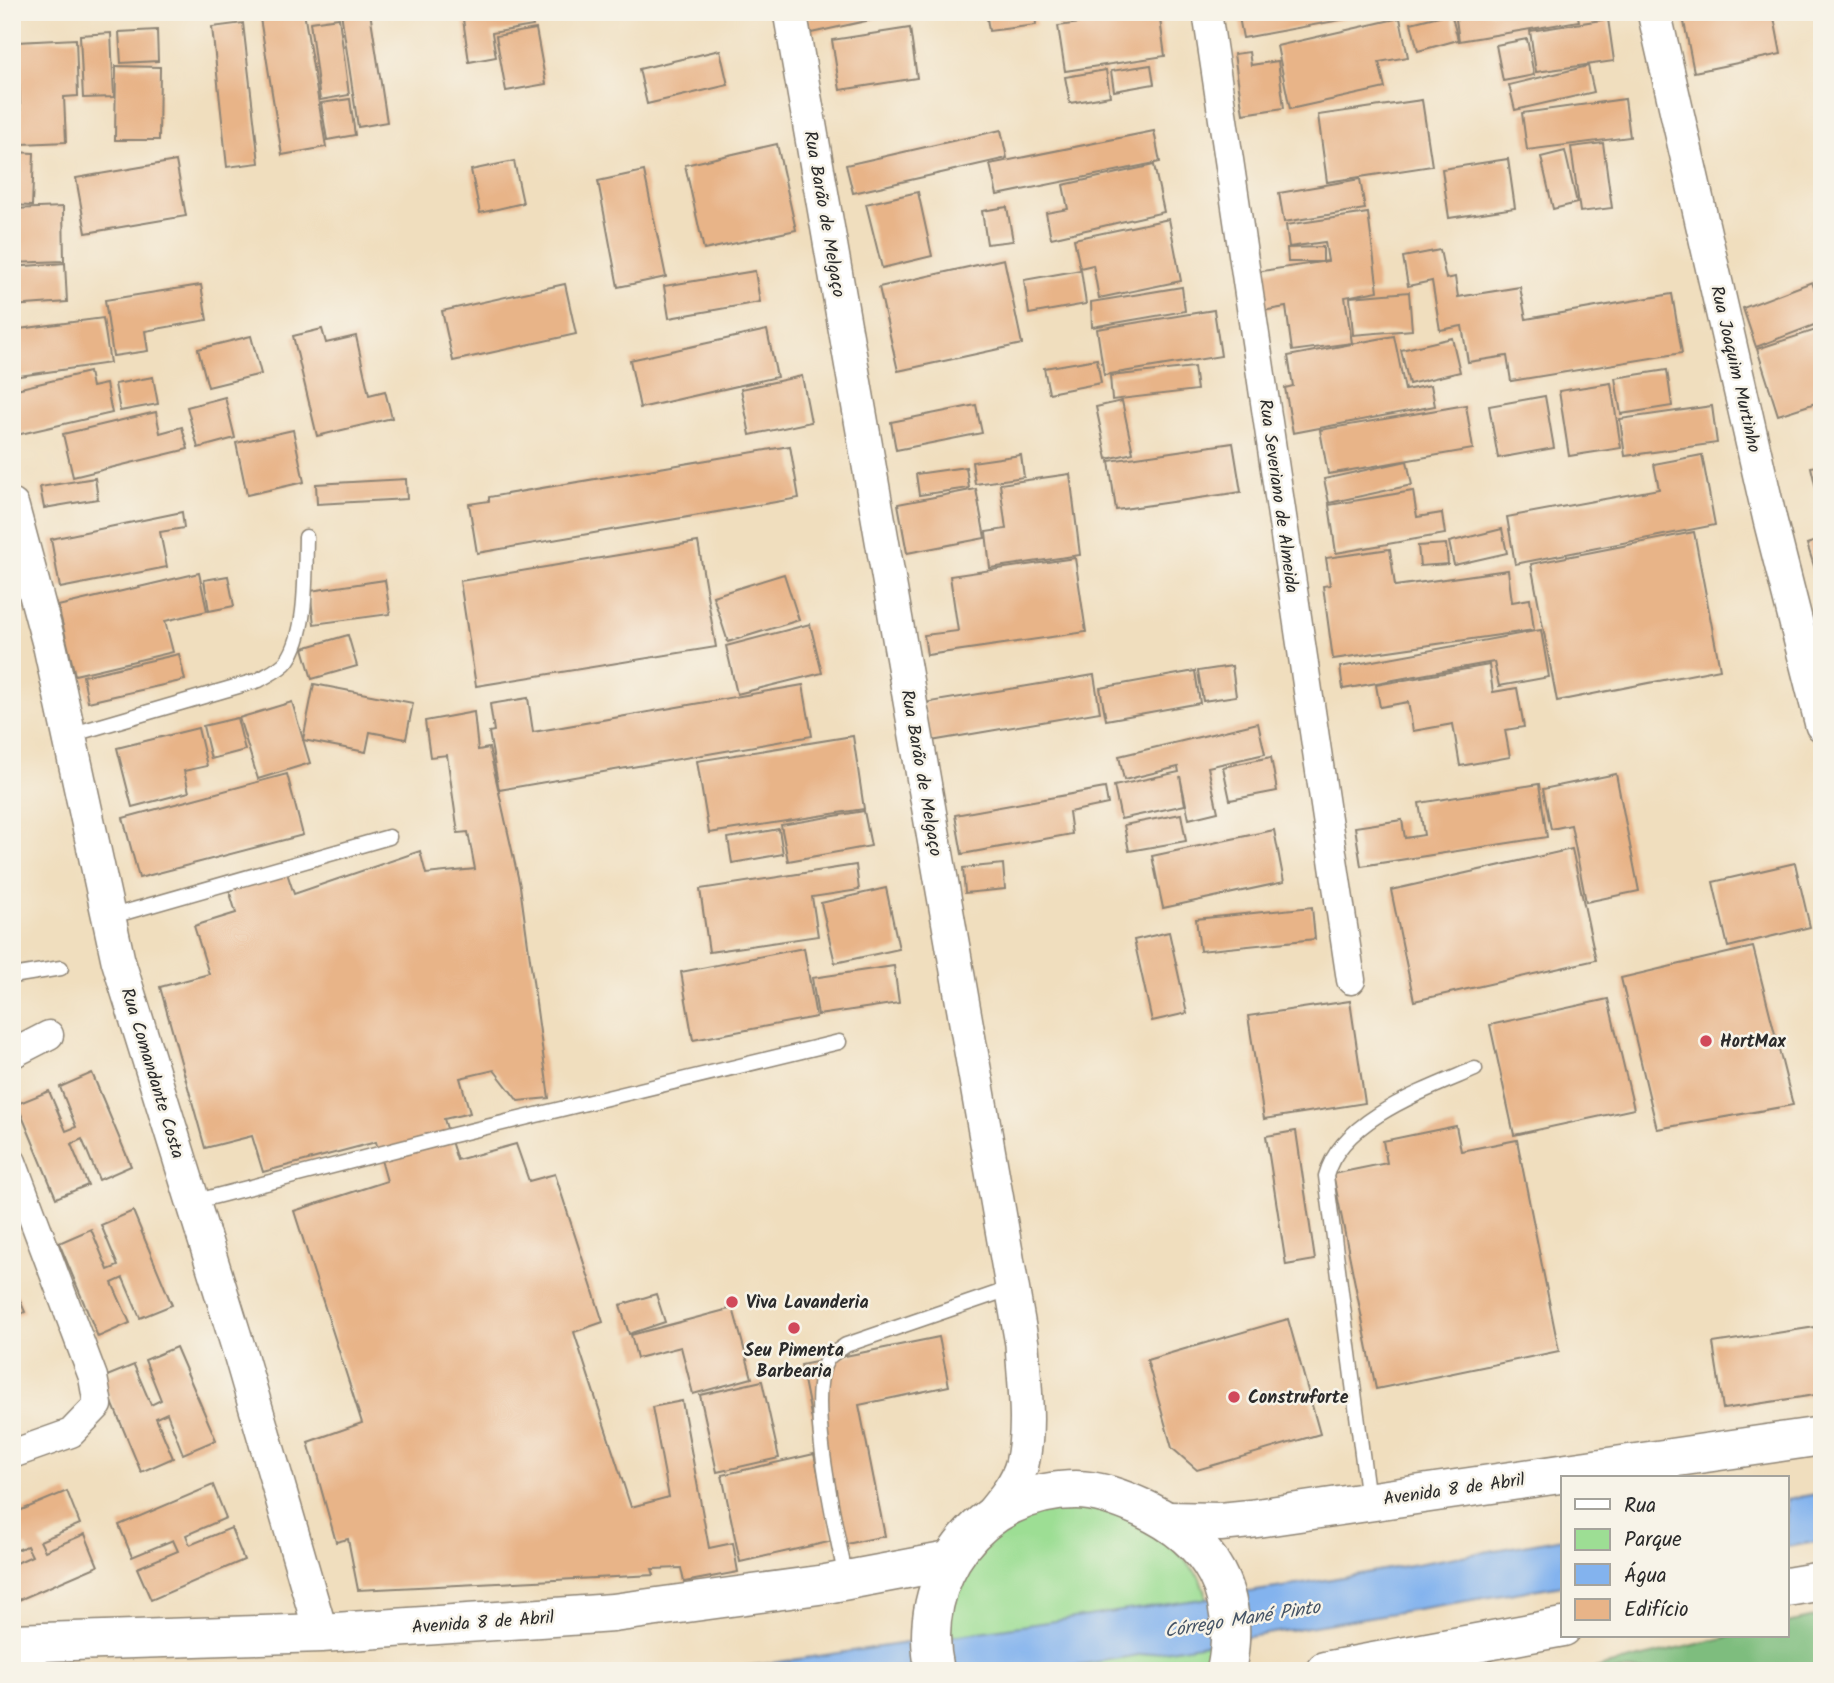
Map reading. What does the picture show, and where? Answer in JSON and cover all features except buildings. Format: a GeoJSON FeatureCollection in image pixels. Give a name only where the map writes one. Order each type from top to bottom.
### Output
{"type":"FeatureCollection","features":[{"type":"Feature","properties":{"kind":"main road","name":"Avenida 8 de Abril"},"geometry":{"type":"LineString","coordinates":[[1168,1521],[1220,1522],[1822,1436]]}},
{"type":"Feature","properties":{"kind":"main road","name":"Avenida 8 de Abril"},"geometry":{"type":"LineString","coordinates":[[934,1671],[929,1648],[929,1622],[936,1589],[949,1561],[983,1524],[1028,1499],[1075,1490],[1098,1492],[1125,1500],[1168,1521],[1196,1543],[1219,1573],[1229,1615],[1227,1661]]}},
{"type":"Feature","properties":{"kind":"main road","name":"Avenida 8 de Abril"},"geometry":{"type":"LineString","coordinates":[[12,1643],[321,1633],[613,1613],[846,1581],[949,1561]]}},
{"type":"Feature","properties":{"kind":"main road"},"geometry":{"type":"LineString","coordinates":[[1788,1587],[1822,1581]]}},
{"type":"Feature","properties":{"kind":"main road"},"geometry":{"type":"LineString","coordinates":[[1325,1671],[1561,1627]]}},
{"type":"Feature","properties":{"kind":"street","name":"Rua Barão de Melgaço"},"geometry":{"type":"LineString","coordinates":[[790,12],[1022,1344],[1026,1434],[1022,1465],[1015,1480],[983,1524]]}},
{"type":"Feature","properties":{"kind":"street","name":"Rua Severiano de Almeida"},"geometry":{"type":"LineString","coordinates":[[1207,12],[1351,980]]}},
{"type":"Feature","properties":{"kind":"street","name":"Rua Joaquim Murtinho"},"geometry":{"type":"LineString","coordinates":[[1654,12],[1767,506],[1822,725]]}},
{"type":"Feature","properties":{"kind":"street","name":"Rua Comandante Costa"},"geometry":{"type":"LineString","coordinates":[[12,506],[50,647],[118,960],[321,1633]]}},
{"type":"Feature","properties":{"kind":"street"},"geometry":{"type":"LineString","coordinates":[[12,1054],[49,1035]]}},
{"type":"Feature","properties":{"kind":"street"},"geometry":{"type":"LineString","coordinates":[[12,1162],[93,1377],[98,1405],[71,1433],[12,1454]]}},
{"type":"Feature","properties":{"kind":"lane"},"geometry":{"type":"LineString","coordinates":[[70,735],[259,680],[286,663],[296,640],[304,592],[306,537]]}},
{"type":"Feature","properties":{"kind":"lane"},"geometry":{"type":"LineString","coordinates":[[109,918],[389,837]]}},
{"type":"Feature","properties":{"kind":"lane"},"geometry":{"type":"LineString","coordinates":[[12,976],[61,968]]}},
{"type":"Feature","properties":{"kind":"lane"},"geometry":{"type":"LineString","coordinates":[[193,1202],[453,1135],[839,1042]]}},
{"type":"Feature","properties":{"kind":"lane"},"geometry":{"type":"LineString","coordinates":[[1368,1502],[1326,1176],[1331,1160],[1347,1142],[1393,1104],[1475,1069]]}},
{"type":"Feature","properties":{"kind":"lane"},"geometry":{"type":"LineString","coordinates":[[846,1581],[820,1442],[821,1377],[828,1358],[846,1345],[1012,1289]]}},
{"type":"Feature","properties":{"kind":"green space"},"geometry":{"type":"Polygon","coordinates":[[[1098,1505],[1157,1528],[1199,1576],[1209,1606],[1213,1638],[1208,1671],[953,1671],[949,1630],[952,1600],[957,1584],[977,1553],[1003,1528],[1033,1512],[1098,1505]]]}},
{"type":"Feature","properties":{"kind":"green space"},"geometry":{"type":"Polygon","coordinates":[[[1822,1615],[1822,1671],[1584,1671],[1724,1638],[1788,1638],[1788,1623],[1822,1615]]]}},
{"type":"Feature","properties":{"kind":"water"},"geometry":{"type":"Polygon","coordinates":[[[1822,1493],[1822,1541],[1788,1547],[1788,1499],[1822,1493]]]}},
{"type":"Feature","properties":{"kind":"water","name":"Córrego Mané Pinto"},"geometry":{"type":"Polygon","coordinates":[[[1561,1538],[1561,1585],[1042,1671],[717,1671],[1303,1584],[1561,1538]]]}},
{"type":"Feature","properties":{"kind":"place","name":"HortMax"},"geometry":{"type":"Point","coordinates":[1706,1041]}},
{"type":"Feature","properties":{"kind":"place","name":"Viva Lavanderia"},"geometry":{"type":"Point","coordinates":[732,1302]}},
{"type":"Feature","properties":{"kind":"place","name":"Seu Pimenta Barbearia"},"geometry":{"type":"Point","coordinates":[794,1328]}},
{"type":"Feature","properties":{"kind":"place","name":"Construforte"},"geometry":{"type":"Point","coordinates":[1234,1397]}}]}
